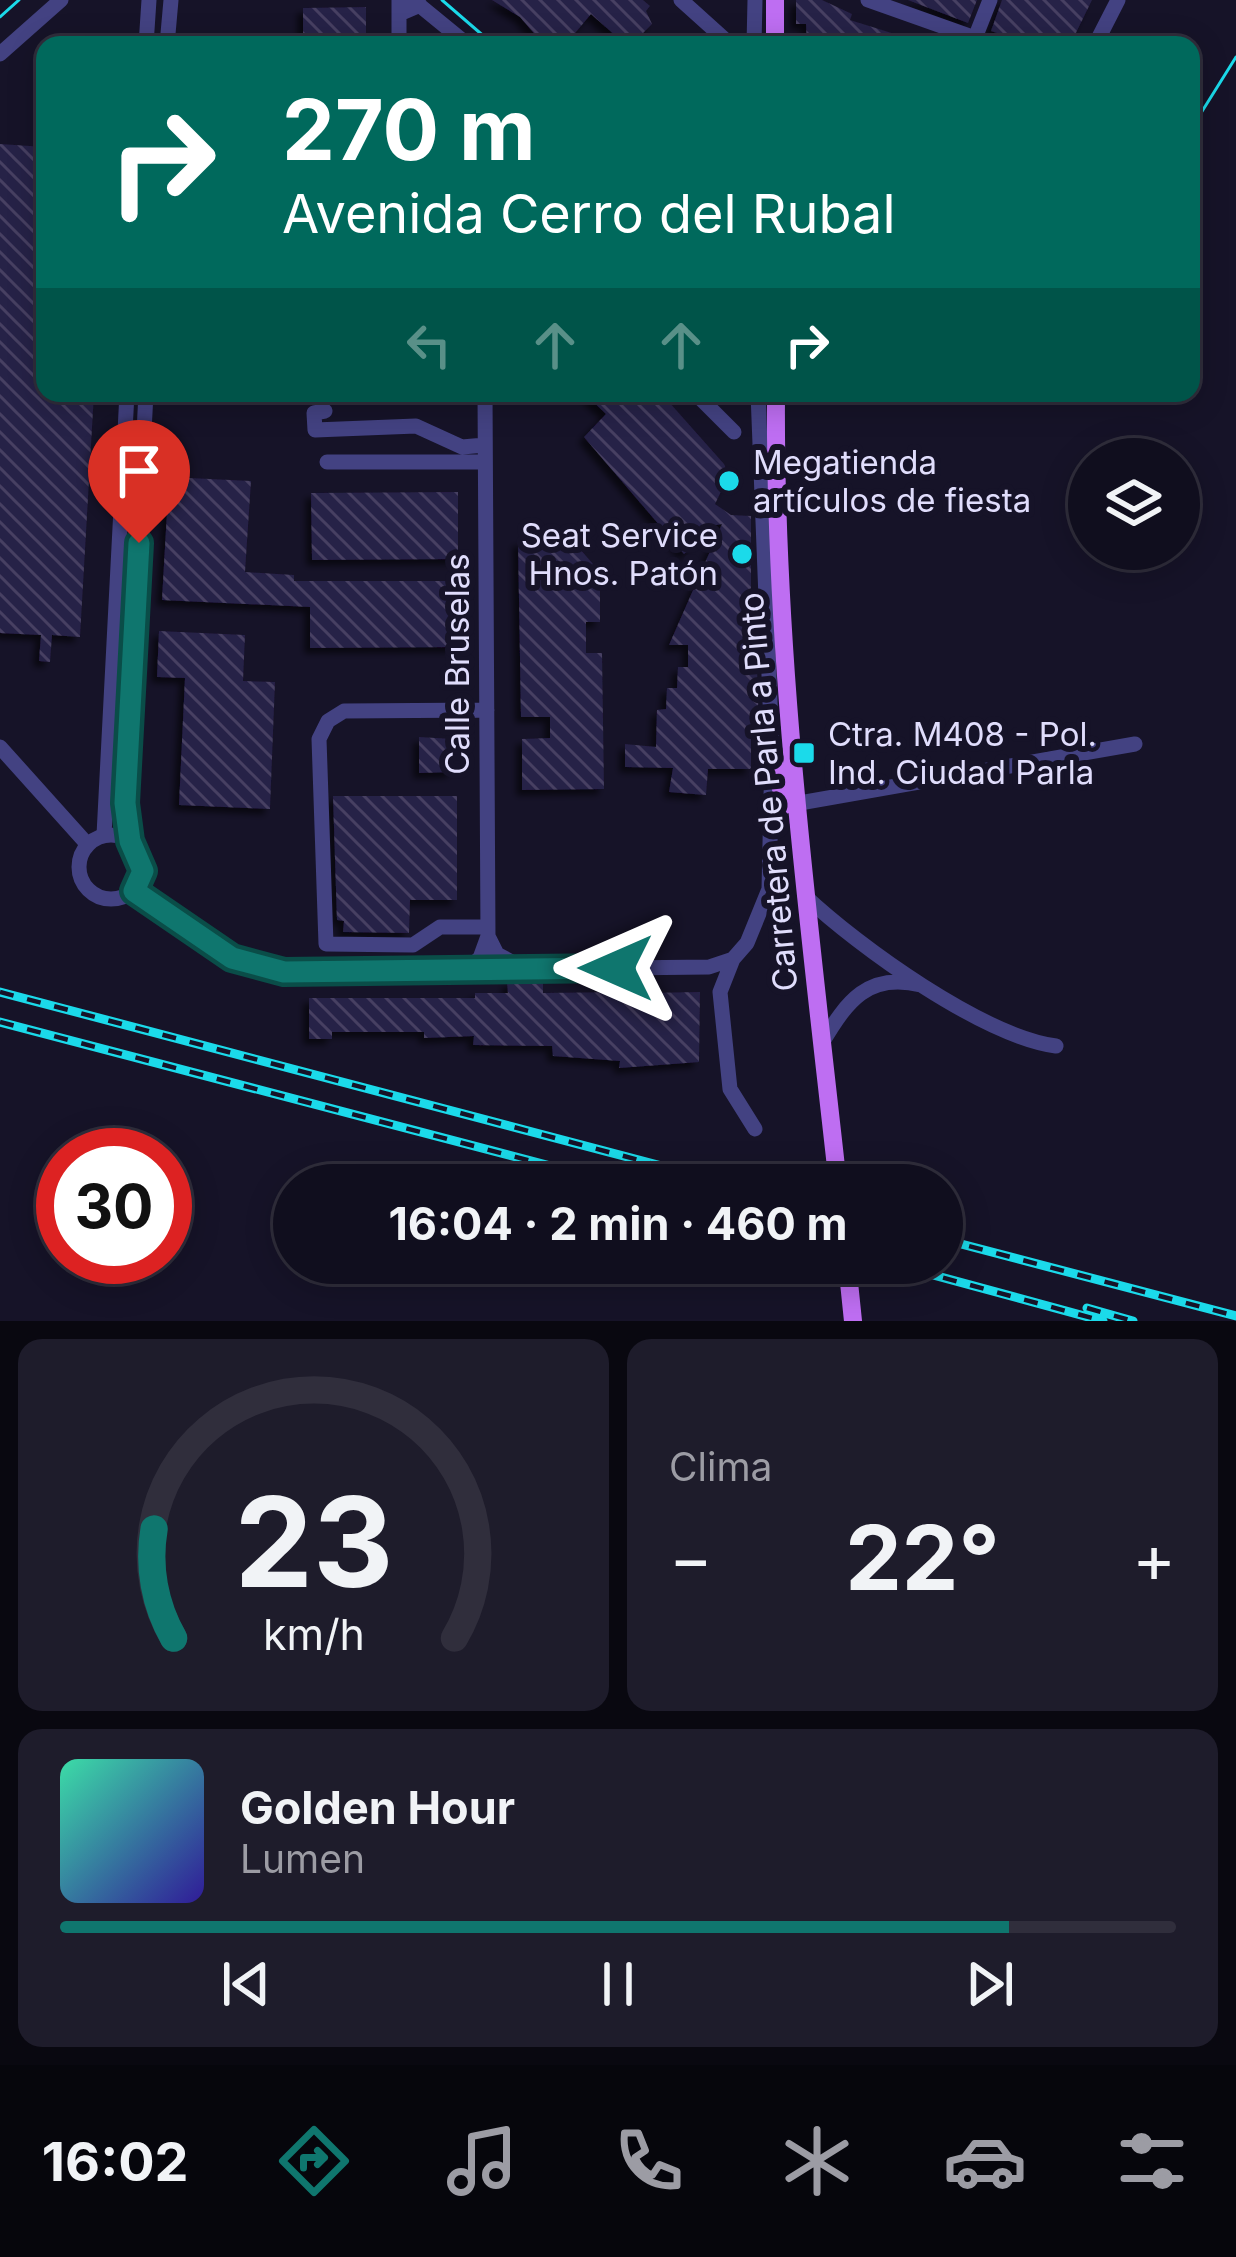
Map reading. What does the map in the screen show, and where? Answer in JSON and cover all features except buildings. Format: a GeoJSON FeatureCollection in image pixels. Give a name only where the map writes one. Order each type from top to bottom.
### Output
{"type":"FeatureCollection","features":[{"type":"Feature","properties":{"kind":"main road"},"geometry":{"type":"LineString","coordinates":[[775,0],[776,36]]}},
{"type":"Feature","properties":{"kind":"main road","name":"Carretera de Parla a Pinto"},"geometry":{"type":"LineString","coordinates":[[776,402],[778,587],[794,804],[836,1164]]}},
{"type":"Feature","properties":{"kind":"main road"},"geometry":{"type":"LineString","coordinates":[[772,752],[804,886]]}},
{"type":"Feature","properties":{"kind":"main road"},"geometry":{"type":"LineString","coordinates":[[849,1284],[854,1321]]}},
{"type":"Feature","properties":{"kind":"street"},"geometry":{"type":"LineString","coordinates":[[0,53],[61,0]]}},
{"type":"Feature","properties":{"kind":"street"},"geometry":{"type":"LineString","coordinates":[[147,36],[149,0]]}},
{"type":"Feature","properties":{"kind":"street"},"geometry":{"type":"LineString","coordinates":[[168,36],[171,0]]}},
{"type":"Feature","properties":{"kind":"street"},"geometry":{"type":"LineString","coordinates":[[682,0],[721,36]]}},
{"type":"Feature","properties":{"kind":"street"},"geometry":{"type":"LineString","coordinates":[[754,36],[755,0]]}},
{"type":"Feature","properties":{"kind":"street"},"geometry":{"type":"LineString","coordinates":[[868,0],[969,36]]}},
{"type":"Feature","properties":{"kind":"street"},"geometry":{"type":"LineString","coordinates":[[976,36],[990,0]]}},
{"type":"Feature","properties":{"kind":"street"},"geometry":{"type":"LineString","coordinates":[[1100,36],[1118,0]]}},
{"type":"Feature","properties":{"kind":"street"},"geometry":{"type":"LineString","coordinates":[[399,7],[416,2],[458,36]]}},
{"type":"Feature","properties":{"kind":"street"},"geometry":{"type":"LineString","coordinates":[[104,836],[127,402]]}},
{"type":"Feature","properties":{"kind":"street"},"geometry":{"type":"LineString","coordinates":[[134,891],[143,860],[130,841],[125,803],[146,402]]}},
{"type":"Feature","properties":{"kind":"street","name":"Calle Bruselas"},"geometry":{"type":"LineString","coordinates":[[485,402],[488,931]]}},
{"type":"Feature","properties":{"kind":"street"},"geometry":{"type":"LineString","coordinates":[[704,402],[734,432]]}},
{"type":"Feature","properties":{"kind":"street"},"geometry":{"type":"LineString","coordinates":[[755,1130],[730,1089],[720,992],[733,959],[763,915],[770,889],[772,752],[758,402]]}},
{"type":"Feature","properties":{"kind":"street"},"geometry":{"type":"LineString","coordinates":[[326,411],[314,413],[315,430],[416,426],[485,453]]}},
{"type":"Feature","properties":{"kind":"street"},"geometry":{"type":"LineString","coordinates":[[326,462],[485,453]]}},
{"type":"Feature","properties":{"kind":"street"},"geometry":{"type":"LineString","coordinates":[[487,710],[344,711],[328,721],[320,740],[326,944],[413,945],[440,927],[488,931]]}},
{"type":"Feature","properties":{"kind":"street"},"geometry":{"type":"LineString","coordinates":[[794,804],[1135,744]]}},
{"type":"Feature","properties":{"kind":"street"},"geometry":{"type":"LineString","coordinates":[[0,747],[88,845]]}},
{"type":"Feature","properties":{"kind":"street"},"geometry":{"type":"LineString","coordinates":[[130,841],[104,836],[88,845],[79,865],[85,886],[113,900],[134,891]]}},
{"type":"Feature","properties":{"kind":"street"},"geometry":{"type":"LineString","coordinates":[[804,886],[871,950],[994,1028],[1027,1042],[1056,1046]]}},
{"type":"Feature","properties":{"kind":"street"},"geometry":{"type":"LineString","coordinates":[[134,891],[232,958],[284,972],[709,967],[733,959]]}},
{"type":"Feature","properties":{"kind":"street"},"geometry":{"type":"LineString","coordinates":[[488,931],[497,954],[524,969]]}},
{"type":"Feature","properties":{"kind":"street"},"geometry":{"type":"LineString","coordinates":[[467,969],[480,958],[488,931]]}},
{"type":"Feature","properties":{"kind":"street"},"geometry":{"type":"LineString","coordinates":[[822,1043],[851,998],[864,988],[906,982],[936,989]]}},
{"type":"Feature","properties":{"kind":"tram line"},"geometry":{"type":"LineString","coordinates":[[0,17],[19,0]]}},
{"type":"Feature","properties":{"kind":"tram line"},"geometry":{"type":"LineString","coordinates":[[442,0],[484,36]]}},
{"type":"Feature","properties":{"kind":"tram line"},"geometry":{"type":"LineString","coordinates":[[1200,115],[1236,57]]}},
{"type":"Feature","properties":{"kind":"railway"},"geometry":{"type":"LineString","coordinates":[[0,992],[654,1164]]}},
{"type":"Feature","properties":{"kind":"railway"},"geometry":{"type":"LineString","coordinates":[[0,1022],[543,1164]]}},
{"type":"Feature","properties":{"kind":"railway"},"geometry":{"type":"LineString","coordinates":[[963,1244],[1236,1316]]}},
{"type":"Feature","properties":{"kind":"railway"},"geometry":{"type":"LineString","coordinates":[[963,1283],[1103,1321]]}},
{"type":"Feature","properties":{"kind":"railway"},"geometry":{"type":"LineString","coordinates":[[1087,1308],[1133,1321]]}},
{"type":"Feature","properties":{"kind":"place","name":"Megatienda artículos de fiesta"},"geometry":{"type":"Point","coordinates":[729,481]}},
{"type":"Feature","properties":{"kind":"place","name":"Seat Service Hnos. Patón"},"geometry":{"type":"Point","coordinates":[742,554]}},
{"type":"Feature","properties":{"kind":"place","name":"Ctra. M408 - Pol. Ind. Ciudad Parla"},"geometry":{"type":"Point","coordinates":[804,753]}},
{"type":"Feature","properties":{"kind":"route"},"geometry":{"type":"LineString","coordinates":[[139,543],[125,803],[130,841],[143,860],[134,891],[232,958],[284,972],[616,968]]}}]}
